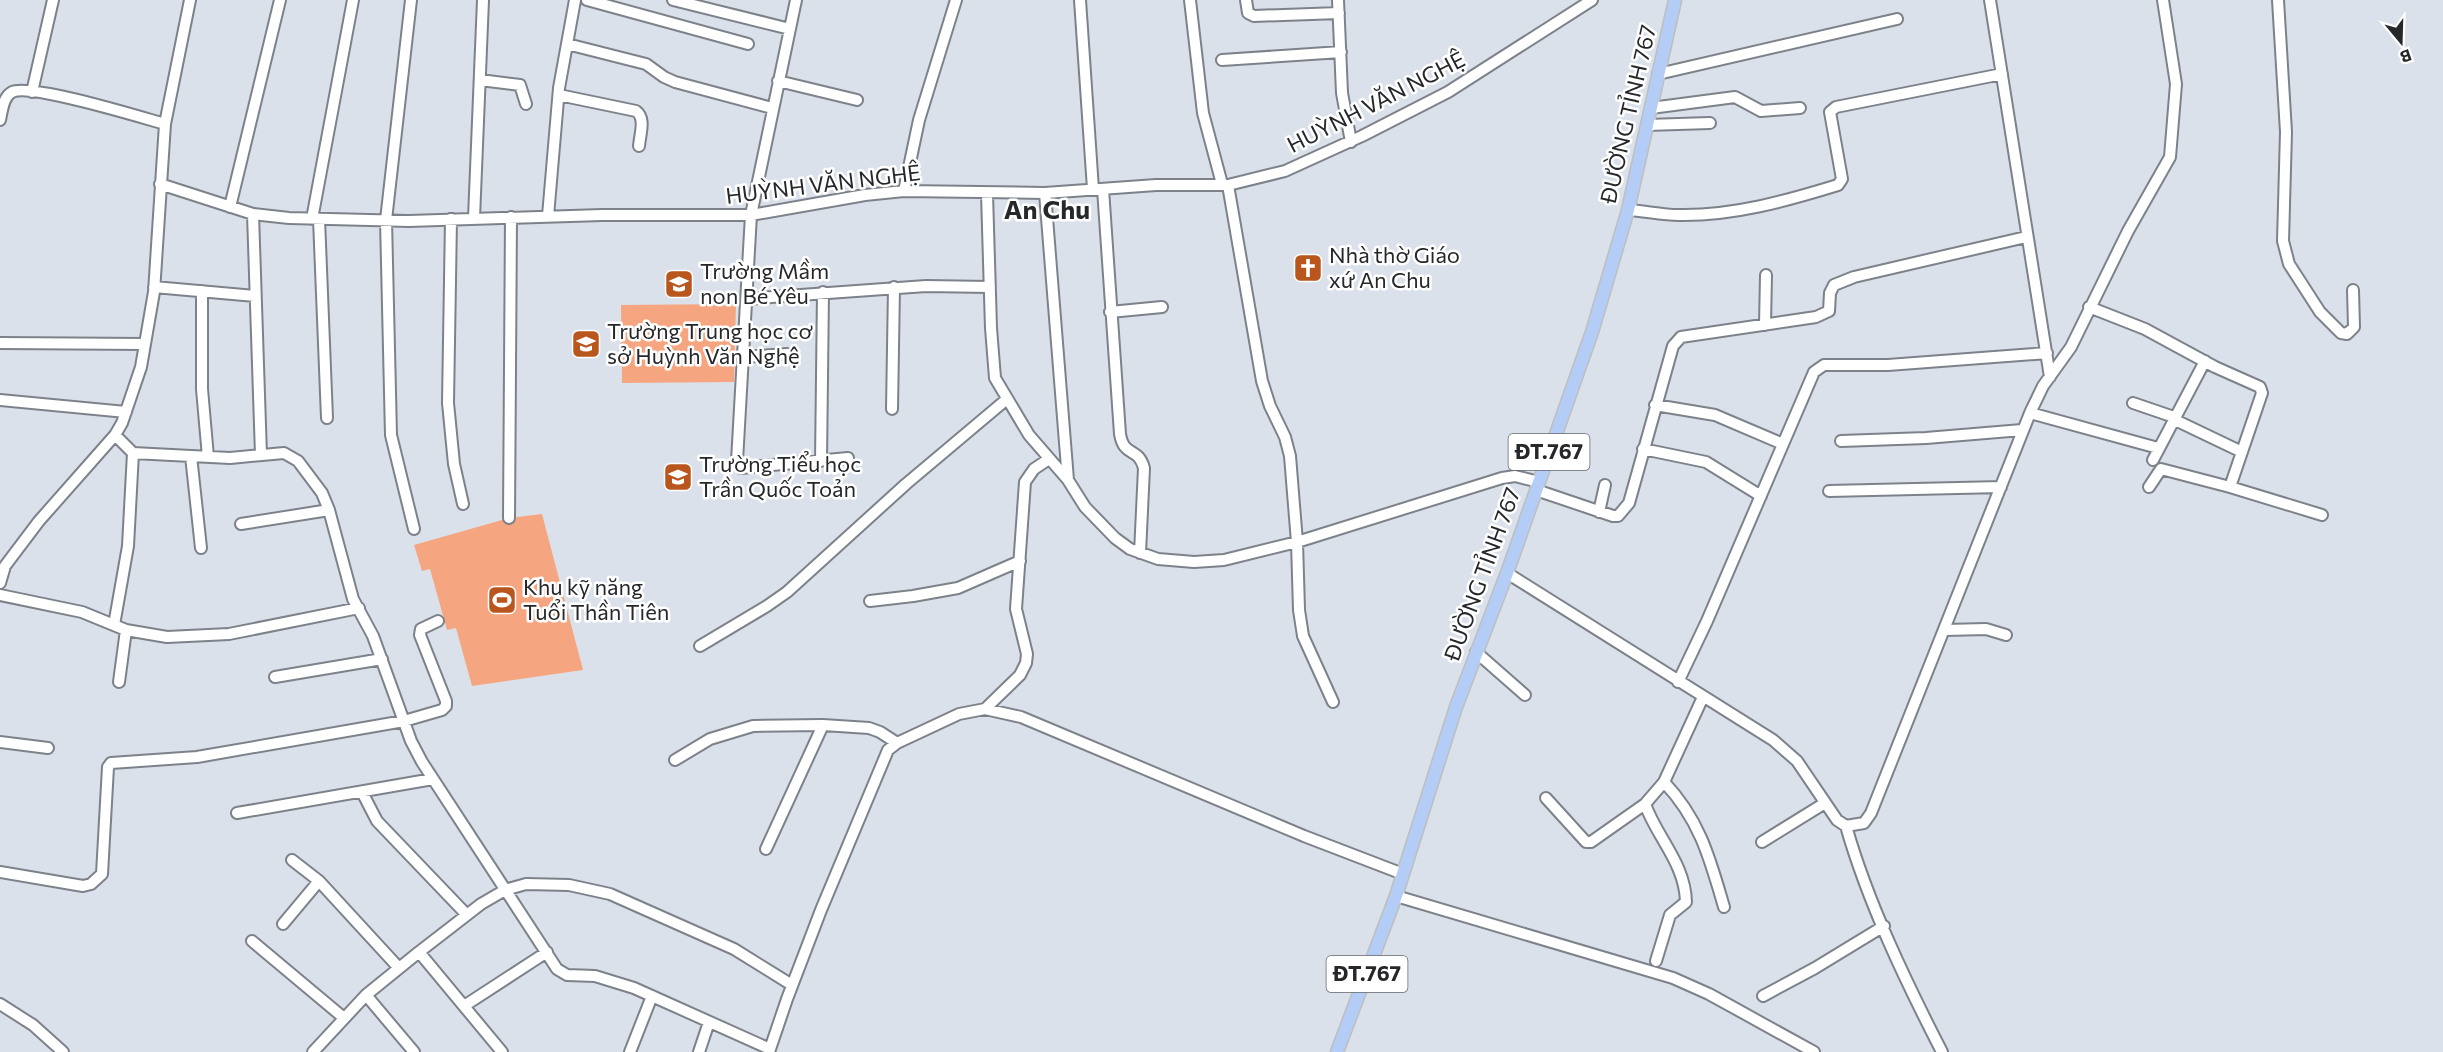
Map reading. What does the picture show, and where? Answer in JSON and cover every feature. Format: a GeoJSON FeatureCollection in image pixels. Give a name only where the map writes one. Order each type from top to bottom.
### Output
{"type":"FeatureCollection","features":[{"type":"Feature","properties":{"kind":"main road","name":"ĐƯỜNG TỈNH 767"},"geometry":{"type":"LineString","coordinates":[[1337,1052],[1396,896],[1476,652],[1507,573],[1592,332],[1628,210],[1676,0]]}},
{"type":"Feature","properties":{"kind":"street"},"geometry":{"type":"LineString","coordinates":[[32,92],[53,0]]}},
{"type":"Feature","properties":{"kind":"street"},"geometry":{"type":"LineString","coordinates":[[0,583],[5,566],[39,522],[115,435],[126,412],[141,367],[154,287],[165,124],[190,0]]}},
{"type":"Feature","properties":{"kind":"street"},"geometry":{"type":"LineString","coordinates":[[230,207],[280,0]]}},
{"type":"Feature","properties":{"kind":"street"},"geometry":{"type":"LineString","coordinates":[[327,418],[315,219],[353,0]]}},
{"type":"Feature","properties":{"kind":"street"},"geometry":{"type":"LineString","coordinates":[[411,0],[386,220],[391,435],[414,529]]}},
{"type":"Feature","properties":{"kind":"street"},"geometry":{"type":"LineString","coordinates":[[474,218],[483,0]]}},
{"type":"Feature","properties":{"kind":"street"},"geometry":{"type":"LineString","coordinates":[[548,216],[559,95],[575,0]]}},
{"type":"Feature","properties":{"kind":"street"},"geometry":{"type":"LineString","coordinates":[[587,0],[748,44]]}},
{"type":"Feature","properties":{"kind":"street"},"geometry":{"type":"LineString","coordinates":[[673,0],[790,29]]}},
{"type":"Feature","properties":{"kind":"street"},"geometry":{"type":"LineString","coordinates":[[796,0],[751,215],[738,465],[741,468],[848,458]]}},
{"type":"Feature","properties":{"kind":"street"},"geometry":{"type":"LineString","coordinates":[[904,191],[919,120],[956,0]]}},
{"type":"Feature","properties":{"kind":"street"},"geometry":{"type":"LineString","coordinates":[[1080,0],[1122,445],[1126,450],[1136,453],[1142,460],[1144,468],[1140,553]]}},
{"type":"Feature","properties":{"kind":"street"},"geometry":{"type":"LineString","coordinates":[[1190,0],[1203,113],[1225,184],[1262,381],[1270,406],[1285,436],[1290,456],[1297,542],[1299,610],[1303,636],[1333,702]]}},
{"type":"Feature","properties":{"kind":"street"},"geometry":{"type":"LineString","coordinates":[[1246,0],[1248,13],[1254,16],[1339,13]]}},
{"type":"Feature","properties":{"kind":"street"},"geometry":{"type":"LineString","coordinates":[[1338,0],[1342,93],[1351,142]]}},
{"type":"Feature","properties":{"kind":"street","name":"HUỲNH VĂN NGHỆ"},"geometry":{"type":"LineString","coordinates":[[160,184],[253,214],[315,219],[386,220],[751,215],[864,195],[904,191],[987,194],[1045,193],[1225,184],[1285,171],[1351,142],[1448,92],[1592,0]]}},
{"type":"Feature","properties":{"kind":"street"},"geometry":{"type":"LineString","coordinates":[[1990,0],[2049,377]]}},
{"type":"Feature","properties":{"kind":"street"},"geometry":{"type":"LineString","coordinates":[[1846,826],[1864,823],[1871,813],[2022,430],[2049,377],[2071,347],[2128,231],[2170,157],[2176,84],[2163,0]]}},
{"type":"Feature","properties":{"kind":"street"},"geometry":{"type":"LineString","coordinates":[[2278,0],[2286,132],[2283,241],[2289,264],[2320,312],[2342,333],[2347,334],[2354,327],[2353,290]]}},
{"type":"Feature","properties":{"kind":"street"},"geometry":{"type":"LineString","coordinates":[[1658,74],[1897,19]]}},
{"type":"Feature","properties":{"kind":"street"},"geometry":{"type":"LineString","coordinates":[[567,44],[646,64],[675,82],[772,108]]}},
{"type":"Feature","properties":{"kind":"street"},"geometry":{"type":"LineString","coordinates":[[1222,60],[1341,52]]}},
{"type":"Feature","properties":{"kind":"street"},"geometry":{"type":"LineString","coordinates":[[1628,210],[1677,215],[1719,213],[1755,208],[1838,185],[1842,179],[1830,112],[1836,106],[2002,74]]}},
{"type":"Feature","properties":{"kind":"street"},"geometry":{"type":"LineString","coordinates":[[480,80],[520,85],[526,104]]}},
{"type":"Feature","properties":{"kind":"street"},"geometry":{"type":"LineString","coordinates":[[778,81],[857,100]]}},
{"type":"Feature","properties":{"kind":"street"},"geometry":{"type":"LineString","coordinates":[[0,120],[4,101],[9,93],[19,90],[57,96],[165,124]]}},
{"type":"Feature","properties":{"kind":"street"},"geometry":{"type":"LineString","coordinates":[[559,95],[636,111],[642,120],[639,146]]}},
{"type":"Feature","properties":{"kind":"street"},"geometry":{"type":"LineString","coordinates":[[1651,108],[1736,97],[1761,111],[1800,108]]}},
{"type":"Feature","properties":{"kind":"street"},"geometry":{"type":"LineString","coordinates":[[1647,125],[1710,123]]}},
{"type":"Feature","properties":{"kind":"street"},"geometry":{"type":"LineString","coordinates":[[1045,193],[1068,480]]}},
{"type":"Feature","properties":{"kind":"street"},"geometry":{"type":"LineString","coordinates":[[987,194],[994,371],[1007,399],[1029,435],[1068,480],[1085,507],[1115,538],[1140,553],[1158,559],[1194,562],[1224,560],[1297,542],[1502,478],[1515,476],[1599,512],[1618,516],[1629,503],[1655,405],[1676,340],[1681,337],[1823,315],[1828,311],[1830,293],[1834,285],[1854,277],[2026,237]]}},
{"type":"Feature","properties":{"kind":"street"},"geometry":{"type":"LineString","coordinates":[[253,214],[261,455]]}},
{"type":"Feature","properties":{"kind":"street"},"geometry":{"type":"LineString","coordinates":[[508,518],[511,217]]}},
{"type":"Feature","properties":{"kind":"street"},"geometry":{"type":"LineString","coordinates":[[452,219],[448,403],[454,464],[463,504]]}},
{"type":"Feature","properties":{"kind":"street"},"geometry":{"type":"LineString","coordinates":[[1765,325],[1766,275]]}},
{"type":"Feature","properties":{"kind":"street"},"geometry":{"type":"LineString","coordinates":[[154,287],[255,296]]}},
{"type":"Feature","properties":{"kind":"street"},"geometry":{"type":"LineString","coordinates":[[746,299],[894,287],[990,287]]}},
{"type":"Feature","properties":{"kind":"street"},"geometry":{"type":"LineString","coordinates":[[892,409],[894,287]]}},
{"type":"Feature","properties":{"kind":"street"},"geometry":{"type":"LineString","coordinates":[[202,291],[202,389],[208,457]]}},
{"type":"Feature","properties":{"kind":"street"},"geometry":{"type":"LineString","coordinates":[[821,461],[823,292]]}},
{"type":"Feature","properties":{"kind":"street"},"geometry":{"type":"LineString","coordinates":[[1110,312],[1162,307]]}},
{"type":"Feature","properties":{"kind":"street"},"geometry":{"type":"LineString","coordinates":[[2089,307],[2145,329],[2262,390],[2230,488]]}},
{"type":"Feature","properties":{"kind":"street"},"geometry":{"type":"LineString","coordinates":[[0,343],[145,344]]}},
{"type":"Feature","properties":{"kind":"street"},"geometry":{"type":"LineString","coordinates":[[1678,682],[1814,372],[1824,365],[1888,365],[2047,353]]}},
{"type":"Feature","properties":{"kind":"street"},"geometry":{"type":"LineString","coordinates":[[743,357],[787,354]]}},
{"type":"Feature","properties":{"kind":"street"},"geometry":{"type":"LineString","coordinates":[[2153,460],[2205,361]]}},
{"type":"Feature","properties":{"kind":"street"},"geometry":{"type":"LineString","coordinates":[[700,646],[787,592],[906,484],[1007,399]]}},
{"type":"Feature","properties":{"kind":"street"},"geometry":{"type":"LineString","coordinates":[[0,400],[126,412]]}},
{"type":"Feature","properties":{"kind":"street"},"geometry":{"type":"LineString","coordinates":[[2133,403],[2174,418],[2242,452]]}},
{"type":"Feature","properties":{"kind":"street"},"geometry":{"type":"LineString","coordinates":[[1655,405],[1715,416],[1783,444]]}},
{"type":"Feature","properties":{"kind":"street"},"geometry":{"type":"LineString","coordinates":[[2030,413],[2158,448]]}},
{"type":"Feature","properties":{"kind":"street"},"geometry":{"type":"LineString","coordinates":[[1841,441],[1926,438],[2022,430]]}},
{"type":"Feature","properties":{"kind":"street"},"geometry":{"type":"LineString","coordinates":[[115,435],[133,453],[230,458],[284,453],[298,461],[322,493],[329,510],[348,582],[382,659],[417,751],[557,969],[563,973],[596,976],[634,988],[769,1050],[792,985],[888,750],[897,743],[959,714],[985,709],[1021,717],[1304,836],[1403,874]]}},
{"type":"Feature","properties":{"kind":"street"},"geometry":{"type":"LineString","coordinates":[[1643,449],[1706,462],[1761,496]]}},
{"type":"Feature","properties":{"kind":"street"},"geometry":{"type":"LineString","coordinates":[[114,625],[128,546],[133,453]]}},
{"type":"Feature","properties":{"kind":"street"},"geometry":{"type":"LineString","coordinates":[[191,456],[201,548]]}},
{"type":"Feature","properties":{"kind":"street"},"geometry":{"type":"LineString","coordinates":[[985,709],[1020,675],[1026,663],[1027,654],[1016,609],[1025,482],[1034,469],[1049,459]]}},
{"type":"Feature","properties":{"kind":"street"},"geometry":{"type":"LineString","coordinates":[[2149,487],[2161,469],[2322,515]]}},
{"type":"Feature","properties":{"kind":"street"},"geometry":{"type":"LineString","coordinates":[[1599,512],[1605,484]]}},
{"type":"Feature","properties":{"kind":"street"},"geometry":{"type":"LineString","coordinates":[[1829,491],[2001,487]]}},
{"type":"Feature","properties":{"kind":"street"},"geometry":{"type":"LineString","coordinates":[[242,524],[329,510]]}},
{"type":"Feature","properties":{"kind":"street"},"geometry":{"type":"LineString","coordinates":[[870,601],[958,588],[1020,561]]}},
{"type":"Feature","properties":{"kind":"street"},"geometry":{"type":"LineString","coordinates":[[1507,573],[1773,740],[1797,761],[1837,820],[1846,826],[1860,869],[1911,992],[1942,1052]]}},
{"type":"Feature","properties":{"kind":"street"},"geometry":{"type":"LineString","coordinates":[[0,595],[82,612],[126,630],[167,637],[206,636],[259,628],[359,608]]}},
{"type":"Feature","properties":{"kind":"street"},"geometry":{"type":"LineString","coordinates":[[0,872],[83,886],[92,884],[102,874],[108,767],[111,763],[197,757],[404,721],[442,710],[446,706],[420,635],[421,629],[438,621]]}},
{"type":"Feature","properties":{"kind":"street"},"geometry":{"type":"LineString","coordinates":[[1945,630],[1986,629],[2006,635]]}},
{"type":"Feature","properties":{"kind":"street"},"geometry":{"type":"LineString","coordinates":[[119,682],[126,630]]}},
{"type":"Feature","properties":{"kind":"street"},"geometry":{"type":"LineString","coordinates":[[1476,652],[1525,695]]}},
{"type":"Feature","properties":{"kind":"street"},"geometry":{"type":"LineString","coordinates":[[276,677],[382,659]]}},
{"type":"Feature","properties":{"kind":"street"},"geometry":{"type":"LineString","coordinates":[[1546,798],[1588,843],[1645,804],[1664,782],[1702,697]]}},
{"type":"Feature","properties":{"kind":"street"},"geometry":{"type":"LineString","coordinates":[[675,760],[710,738],[748,727],[823,725],[869,728],[897,743]]}},
{"type":"Feature","properties":{"kind":"street"},"geometry":{"type":"LineString","coordinates":[[766,849],[823,725]]}},
{"type":"Feature","properties":{"kind":"street"},"geometry":{"type":"LineString","coordinates":[[0,742],[48,748]]}},
{"type":"Feature","properties":{"kind":"street"},"geometry":{"type":"LineString","coordinates":[[237,813],[433,779]]}},
{"type":"Feature","properties":{"kind":"street"},"geometry":{"type":"LineString","coordinates":[[1664,782],[1684,805],[1701,836],[1724,908]]}},
{"type":"Feature","properties":{"kind":"street"},"geometry":{"type":"LineString","coordinates":[[362,792],[376,821],[467,915]]}},
{"type":"Feature","properties":{"kind":"street"},"geometry":{"type":"LineString","coordinates":[[1762,842],[1825,803]]}},
{"type":"Feature","properties":{"kind":"street"},"geometry":{"type":"LineString","coordinates":[[1645,804],[1652,824],[1677,861],[1686,893],[1686,902],[1670,915],[1656,961]]}},
{"type":"Feature","properties":{"kind":"street"},"geometry":{"type":"LineString","coordinates":[[292,860],[319,881],[399,968]]}},
{"type":"Feature","properties":{"kind":"street"},"geometry":{"type":"LineString","coordinates":[[283,924],[319,881]]}},
{"type":"Feature","properties":{"kind":"street"},"geometry":{"type":"LineString","coordinates":[[313,1052],[366,995],[419,952],[467,915],[505,890],[526,884],[569,885],[610,894],[734,949],[792,985]]}},
{"type":"Feature","properties":{"kind":"street"},"geometry":{"type":"LineString","coordinates":[[1396,896],[1672,978],[1709,994],[1814,1052]]}},
{"type":"Feature","properties":{"kind":"street"},"geometry":{"type":"LineString","coordinates":[[1763,996],[1815,968],[1884,926]]}},
{"type":"Feature","properties":{"kind":"street"},"geometry":{"type":"LineString","coordinates":[[252,941],[344,1018]]}},
{"type":"Feature","properties":{"kind":"street"},"geometry":{"type":"LineString","coordinates":[[419,952],[502,1052]]}},
{"type":"Feature","properties":{"kind":"street"},"geometry":{"type":"LineString","coordinates":[[464,1006],[547,952]]}},
{"type":"Feature","properties":{"kind":"street"},"geometry":{"type":"LineString","coordinates":[[366,995],[414,1052]]}},
{"type":"Feature","properties":{"kind":"street"},"geometry":{"type":"LineString","coordinates":[[630,1052],[652,996]]}},
{"type":"Feature","properties":{"kind":"street"},"geometry":{"type":"LineString","coordinates":[[0,1004],[33,1025],[63,1052]]}},
{"type":"Feature","properties":{"kind":"street"},"geometry":{"type":"LineString","coordinates":[[699,1052],[709,1022]]}},
{"type":"Feature","properties":{"kind":"shaded area"},"geometry":{"type":"Polygon","coordinates":[[[736,304],[734,382],[622,383],[621,305],[736,304]]]}},
{"type":"Feature","properties":{"kind":"shaded area","name":"Khu kỹ năng Tuổi Thần Tiên"},"geometry":{"type":"Polygon","coordinates":[[[542,514],[583,670],[472,686],[456,628],[447,630],[430,569],[422,571],[414,545],[509,518],[542,514]]]}},
{"type":"Feature","properties":{"kind":"place","name":"Nhà thờ Giáo xứ An Chu"},"geometry":{"type":"Point","coordinates":[1308,268]}},
{"type":"Feature","properties":{"kind":"place","name":"Trường Mầm non Bé Yêu"},"geometry":{"type":"Point","coordinates":[679,284]}},
{"type":"Feature","properties":{"kind":"place","name":"Trường Trung học cơ sở Huỳnh Văn Nghệ"},"geometry":{"type":"Point","coordinates":[586,344]}},
{"type":"Feature","properties":{"kind":"place","name":"Trường Tiểu học Trần Quốc Toản"},"geometry":{"type":"Point","coordinates":[678,477]}},
{"type":"Feature","properties":{"kind":"place","name":"Khu kỹ năng Tuổi Thần Tiên"},"geometry":{"type":"Point","coordinates":[502,600]}},
{"type":"Feature","properties":{"kind":"district","name":"An Chu"},"geometry":{"type":"Point","coordinates":[1047,210]}}]}
